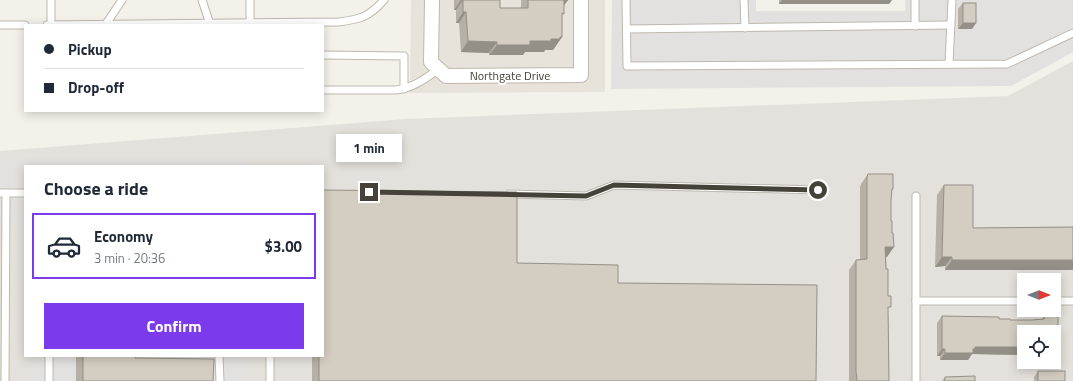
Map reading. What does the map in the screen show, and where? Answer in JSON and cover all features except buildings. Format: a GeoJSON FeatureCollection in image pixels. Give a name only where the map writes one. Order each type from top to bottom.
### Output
{"type":"FeatureCollection","features":[{"type":"Feature","properties":{"kind":"street"},"geometry":{"type":"LineString","coordinates":[[432,0],[431,62],[439,70]]}},
{"type":"Feature","properties":{"kind":"street","name":"Northgate Drive"},"geometry":{"type":"LineString","coordinates":[[439,70],[446,76],[581,75],[580,0]]}},
{"type":"Feature","properties":{"kind":"lane"},"geometry":{"type":"LineString","coordinates":[[51,0],[51,24]]}},
{"type":"Feature","properties":{"kind":"lane"},"geometry":{"type":"LineString","coordinates":[[106,24],[122,0]]}},
{"type":"Feature","properties":{"kind":"lane"},"geometry":{"type":"LineString","coordinates":[[202,0],[210,24]]}},
{"type":"Feature","properties":{"kind":"lane"},"geometry":{"type":"LineString","coordinates":[[250,0],[250,23]]}},
{"type":"Feature","properties":{"kind":"lane"},"geometry":{"type":"LineString","coordinates":[[106,24],[339,22],[360,19],[375,10],[384,0]]}},
{"type":"Feature","properties":{"kind":"lane"},"geometry":{"type":"LineString","coordinates":[[626,0],[627,66],[1007,64],[1073,33]]}},
{"type":"Feature","properties":{"kind":"lane"},"geometry":{"type":"LineString","coordinates":[[744,0],[745,28]]}},
{"type":"Feature","properties":{"kind":"lane"},"geometry":{"type":"LineString","coordinates":[[915,0],[915,26]]}},
{"type":"Feature","properties":{"kind":"lane"},"geometry":{"type":"LineString","coordinates":[[950,64],[952,0]]}},
{"type":"Feature","properties":{"kind":"lane"},"geometry":{"type":"LineString","coordinates":[[0,25],[24,25]]}},
{"type":"Feature","properties":{"kind":"lane"},"geometry":{"type":"LineString","coordinates":[[627,29],[951,25]]}},
{"type":"Feature","properties":{"kind":"lane"},"geometry":{"type":"LineString","coordinates":[[324,55],[404,56],[404,89]]}},
{"type":"Feature","properties":{"kind":"lane"},"geometry":{"type":"LineString","coordinates":[[324,90],[404,89],[416,85],[439,70]]}},
{"type":"Feature","properties":{"kind":"lane"},"geometry":{"type":"LineString","coordinates":[[498,194],[586,196],[614,185],[818,190]]}},
{"type":"Feature","properties":{"kind":"lane"},"geometry":{"type":"LineString","coordinates":[[5,381],[3,193],[24,193]]}},
{"type":"Feature","properties":{"kind":"lane"},"geometry":{"type":"LineString","coordinates":[[916,196],[916,381]]}},
{"type":"Feature","properties":{"kind":"lane"},"geometry":{"type":"LineString","coordinates":[[916,301],[1017,301]]}},
{"type":"Feature","properties":{"kind":"lane"},"geometry":{"type":"LineString","coordinates":[[1061,301],[1073,301]]}},
{"type":"Feature","properties":{"kind":"lane"},"geometry":{"type":"LineString","coordinates":[[49,357],[50,381]]}},
{"type":"Feature","properties":{"kind":"lane"},"geometry":{"type":"LineString","coordinates":[[219,357],[220,381]]}},
{"type":"Feature","properties":{"kind":"lane"},"geometry":{"type":"LineString","coordinates":[[270,357],[270,381]]}},
{"type":"Feature","properties":{"kind":"shaded area"},"geometry":{"type":"Polygon","coordinates":[[[411,0],[605,0],[605,92],[410,93],[411,0]]]}},
{"type":"Feature","properties":{"kind":"shaded area"},"geometry":{"type":"Polygon","coordinates":[[[612,0],[756,0],[756,11],[905,11],[905,0],[1073,0],[1073,52],[1011,86],[611,89],[612,0]]]}},
{"type":"Feature","properties":{"kind":"shaded area"},"geometry":{"type":"Polygon","coordinates":[[[1073,61],[1073,381],[0,381],[0,151],[406,119],[1008,96],[1073,61]]]}},
{"type":"Feature","properties":{"kind":"shaded area"},"geometry":{"type":"Polygon","coordinates":[[[0,159],[246,159],[246,165],[24,165],[24,222],[0,222],[0,159]]]}},
{"type":"Feature","properties":{"kind":"shaded area"},"geometry":{"type":"Polygon","coordinates":[[[30,357],[85,357],[85,381],[30,381],[30,357]]]}},
{"type":"Feature","properties":{"kind":"shaded area"},"geometry":{"type":"Polygon","coordinates":[[[207,357],[246,357],[246,381],[207,381],[207,357]]]}},
{"type":"Feature","properties":{"kind":"route"},"geometry":{"type":"LineString","coordinates":[[369,192],[586,196],[614,185],[818,190]]}}]}
